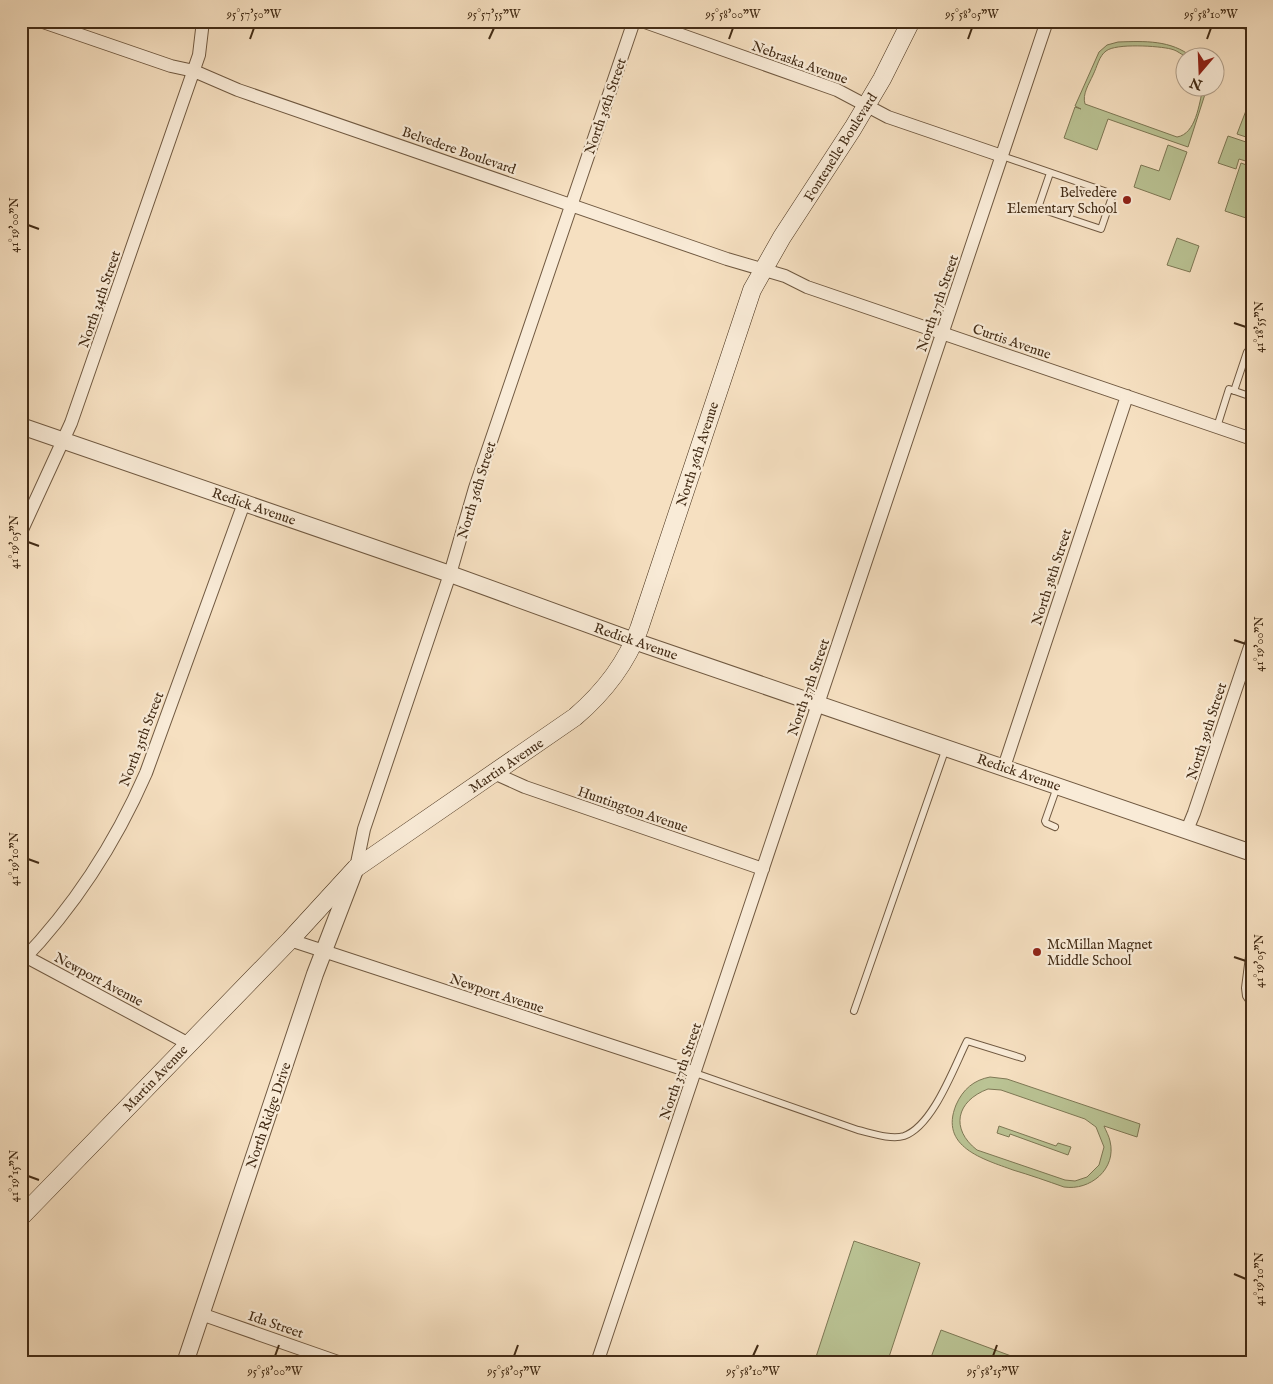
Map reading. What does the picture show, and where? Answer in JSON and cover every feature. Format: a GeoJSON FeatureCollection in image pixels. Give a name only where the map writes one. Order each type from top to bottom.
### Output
{"type":"FeatureCollection","features":[{"type":"Feature","properties":{"kind":"main road","name":"Fontenelle Boulevard"},"geometry":{"type":"LineString","coordinates":[[764,270],[882,79],[911,21]]}},
{"type":"Feature","properties":{"kind":"main road","name":"North 36th Avenue"},"geometry":{"type":"LineString","coordinates":[[634,641],[752,290],[764,270]]}},
{"type":"Feature","properties":{"kind":"main road","name":"Martin Avenue"},"geometry":{"type":"LineString","coordinates":[[356,868],[587,707],[620,668],[634,641]]}},
{"type":"Feature","properties":{"kind":"main road"},"geometry":{"type":"LineString","coordinates":[[290,940],[356,868]]}},
{"type":"Feature","properties":{"kind":"main road","name":"Martin Avenue"},"geometry":{"type":"LineString","coordinates":[[21,1217],[290,940]]}},
{"type":"Feature","properties":{"kind":"street"},"geometry":{"type":"LineString","coordinates":[[21,29],[24,21]]}},
{"type":"Feature","properties":{"kind":"street"},"geometry":{"type":"LineString","coordinates":[[40,21],[171,66],[194,71],[199,55],[203,21]]}},
{"type":"Feature","properties":{"kind":"street","name":"North 36th Street"},"geometry":{"type":"LineString","coordinates":[[356,868],[364,829],[450,574],[475,488],[634,21]]}},
{"type":"Feature","properties":{"kind":"street","name":"Nebraska Avenue"},"geometry":{"type":"LineString","coordinates":[[642,21],[837,90],[888,117],[1002,156]]}},
{"type":"Feature","properties":{"kind":"street","name":"North 37th Street"},"geometry":{"type":"LineString","coordinates":[[597,1363],[1048,21]]}},
{"type":"Feature","properties":{"kind":"street"},"geometry":{"type":"LineString","coordinates":[[1242,21],[1252,24]]}},
{"type":"Feature","properties":{"kind":"street","name":"Belvedere Boulevard"},"geometry":{"type":"LineString","coordinates":[[194,71],[238,90],[764,270]]}},
{"type":"Feature","properties":{"kind":"street","name":"North 34th Street"},"geometry":{"type":"LineString","coordinates":[[21,532],[64,441],[194,71]]}},
{"type":"Feature","properties":{"kind":"street","name":"Curtis Avenue"},"geometry":{"type":"LineString","coordinates":[[764,270],[1252,439]]}},
{"type":"Feature","properties":{"kind":"street","name":"North 38th Street"},"geometry":{"type":"LineString","coordinates":[[1004,767],[1127,396]]}},
{"type":"Feature","properties":{"kind":"street","name":"Redick Avenue"},"geometry":{"type":"LineString","coordinates":[[21,426],[450,574],[634,641],[1252,852]]}},
{"type":"Feature","properties":{"kind":"street","name":"North 35th Street"},"geometry":{"type":"LineString","coordinates":[[23,957],[71,905],[102,859],[132,803],[146,773],[244,503]]}},
{"type":"Feature","properties":{"kind":"street","name":"North 39th Street"},"geometry":{"type":"LineString","coordinates":[[1186,830],[1194,812],[1251,644]]}},
{"type":"Feature","properties":{"kind":"street","name":"Huntington Avenue"},"geometry":{"type":"LineString","coordinates":[[494,773],[525,787],[763,869]]}},
{"type":"Feature","properties":{"kind":"street","name":"North Ridge Drive"},"geometry":{"type":"LineString","coordinates":[[185,1363],[324,951],[356,868]]}},
{"type":"Feature","properties":{"kind":"street","name":"Newport Avenue"},"geometry":{"type":"LineString","coordinates":[[290,940],[695,1074]]}},
{"type":"Feature","properties":{"kind":"street","name":"Newport Avenue"},"geometry":{"type":"LineString","coordinates":[[23,957],[189,1044]]}},
{"type":"Feature","properties":{"kind":"street","name":"Ida Street"},"geometry":{"type":"LineString","coordinates":[[201,1314],[341,1363]]}},
{"type":"Feature","properties":{"kind":"lane"},"geometry":{"type":"LineString","coordinates":[[1002,156],[1113,194],[1101,229],[1038,208],[1050,173]]}},
{"type":"Feature","properties":{"kind":"lane"},"geometry":{"type":"LineString","coordinates":[[1234,391],[1247,352],[1252,354]]}},
{"type":"Feature","properties":{"kind":"lane"},"geometry":{"type":"LineString","coordinates":[[1217,427],[1229,389],[1252,397]]}},
{"type":"Feature","properties":{"kind":"lane"},"geometry":{"type":"LineString","coordinates":[[854,1011],[946,747]]}},
{"type":"Feature","properties":{"kind":"lane"},"geometry":{"type":"LineString","coordinates":[[1055,827],[1046,824],[1045,821],[1057,786]]}},
{"type":"Feature","properties":{"kind":"lane"},"geometry":{"type":"LineString","coordinates":[[1252,933],[1245,988],[1246,996],[1252,1005]]}},
{"type":"Feature","properties":{"kind":"lane"},"geometry":{"type":"LineString","coordinates":[[695,1074],[858,1130],[885,1136],[903,1136],[926,1119],[967,1041],[1022,1058]]}},
{"type":"Feature","properties":{"kind":"green space"},"geometry":{"type":"Polygon","coordinates":[[[1118,42],[1148,42],[1177,48],[1176,51],[1157,47],[1128,46],[1111,48],[1106,51],[1100,59],[1085,93],[1085,104],[1177,137],[1189,130],[1196,117],[1201,98],[1204,98],[1188,147],[1108,119],[1097,150],[1064,138],[1075,107],[1081,109],[1075,106],[1099,52],[1107,45],[1118,42]]]}},
{"type":"Feature","properties":{"kind":"green space"},"geometry":{"type":"Polygon","coordinates":[[[1252,95],[1252,139],[1237,134],[1252,95]]]}},
{"type":"Feature","properties":{"kind":"green space"},"geometry":{"type":"Polygon","coordinates":[[[1228,136],[1252,144],[1252,163],[1239,159],[1236,169],[1218,163],[1228,136]]]}},
{"type":"Feature","properties":{"kind":"green space"},"geometry":{"type":"Polygon","coordinates":[[[1168,145],[1187,152],[1170,200],[1134,187],[1141,165],[1159,171],[1168,145]]]}},
{"type":"Feature","properties":{"kind":"green space"},"geometry":{"type":"Polygon","coordinates":[[[1241,163],[1252,167],[1252,220],[1225,211],[1241,163]]]}},
{"type":"Feature","properties":{"kind":"green space"},"geometry":{"type":"Polygon","coordinates":[[[1177,238],[1199,246],[1190,272],[1167,265],[1177,238]]]}},
{"type":"Feature","properties":{"kind":"green space"},"geometry":{"type":"Polygon","coordinates":[[[984,1078],[1007,1079],[1140,1124],[1137,1137],[1104,1126],[1110,1139],[1111,1151],[1109,1161],[1105,1169],[1092,1182],[1074,1187],[1064,1187],[989,1161],[977,1156],[959,1141],[954,1131],[952,1119],[962,1094],[974,1083],[984,1078]],[[988,1089],[977,1094],[963,1108],[960,1116],[960,1125],[968,1142],[977,1150],[1065,1180],[1075,1181],[1087,1177],[1099,1165],[1104,1147],[1096,1127],[1085,1119],[1001,1090],[988,1089]]]}},
{"type":"Feature","properties":{"kind":"green space"},"geometry":{"type":"Polygon","coordinates":[[[999,1126],[1056,1146],[1058,1143],[1071,1147],[1068,1155],[1010,1134],[1009,1137],[997,1133],[999,1126]]]}},
{"type":"Feature","properties":{"kind":"green space"},"geometry":{"type":"Polygon","coordinates":[[[854,1241],[920,1263],[887,1363],[814,1363],[854,1241]]]}},
{"type":"Feature","properties":{"kind":"green space"},"geometry":{"type":"Polygon","coordinates":[[[941,1330],[1030,1363],[929,1363],[941,1330]]]}},
{"type":"Feature","properties":{"kind":"place","name":"Belvedere Elementary School"},"geometry":{"type":"Point","coordinates":[1127,200]}},
{"type":"Feature","properties":{"kind":"place","name":"McMillan Magnet Middle School"},"geometry":{"type":"Point","coordinates":[1037,952]}}]}
